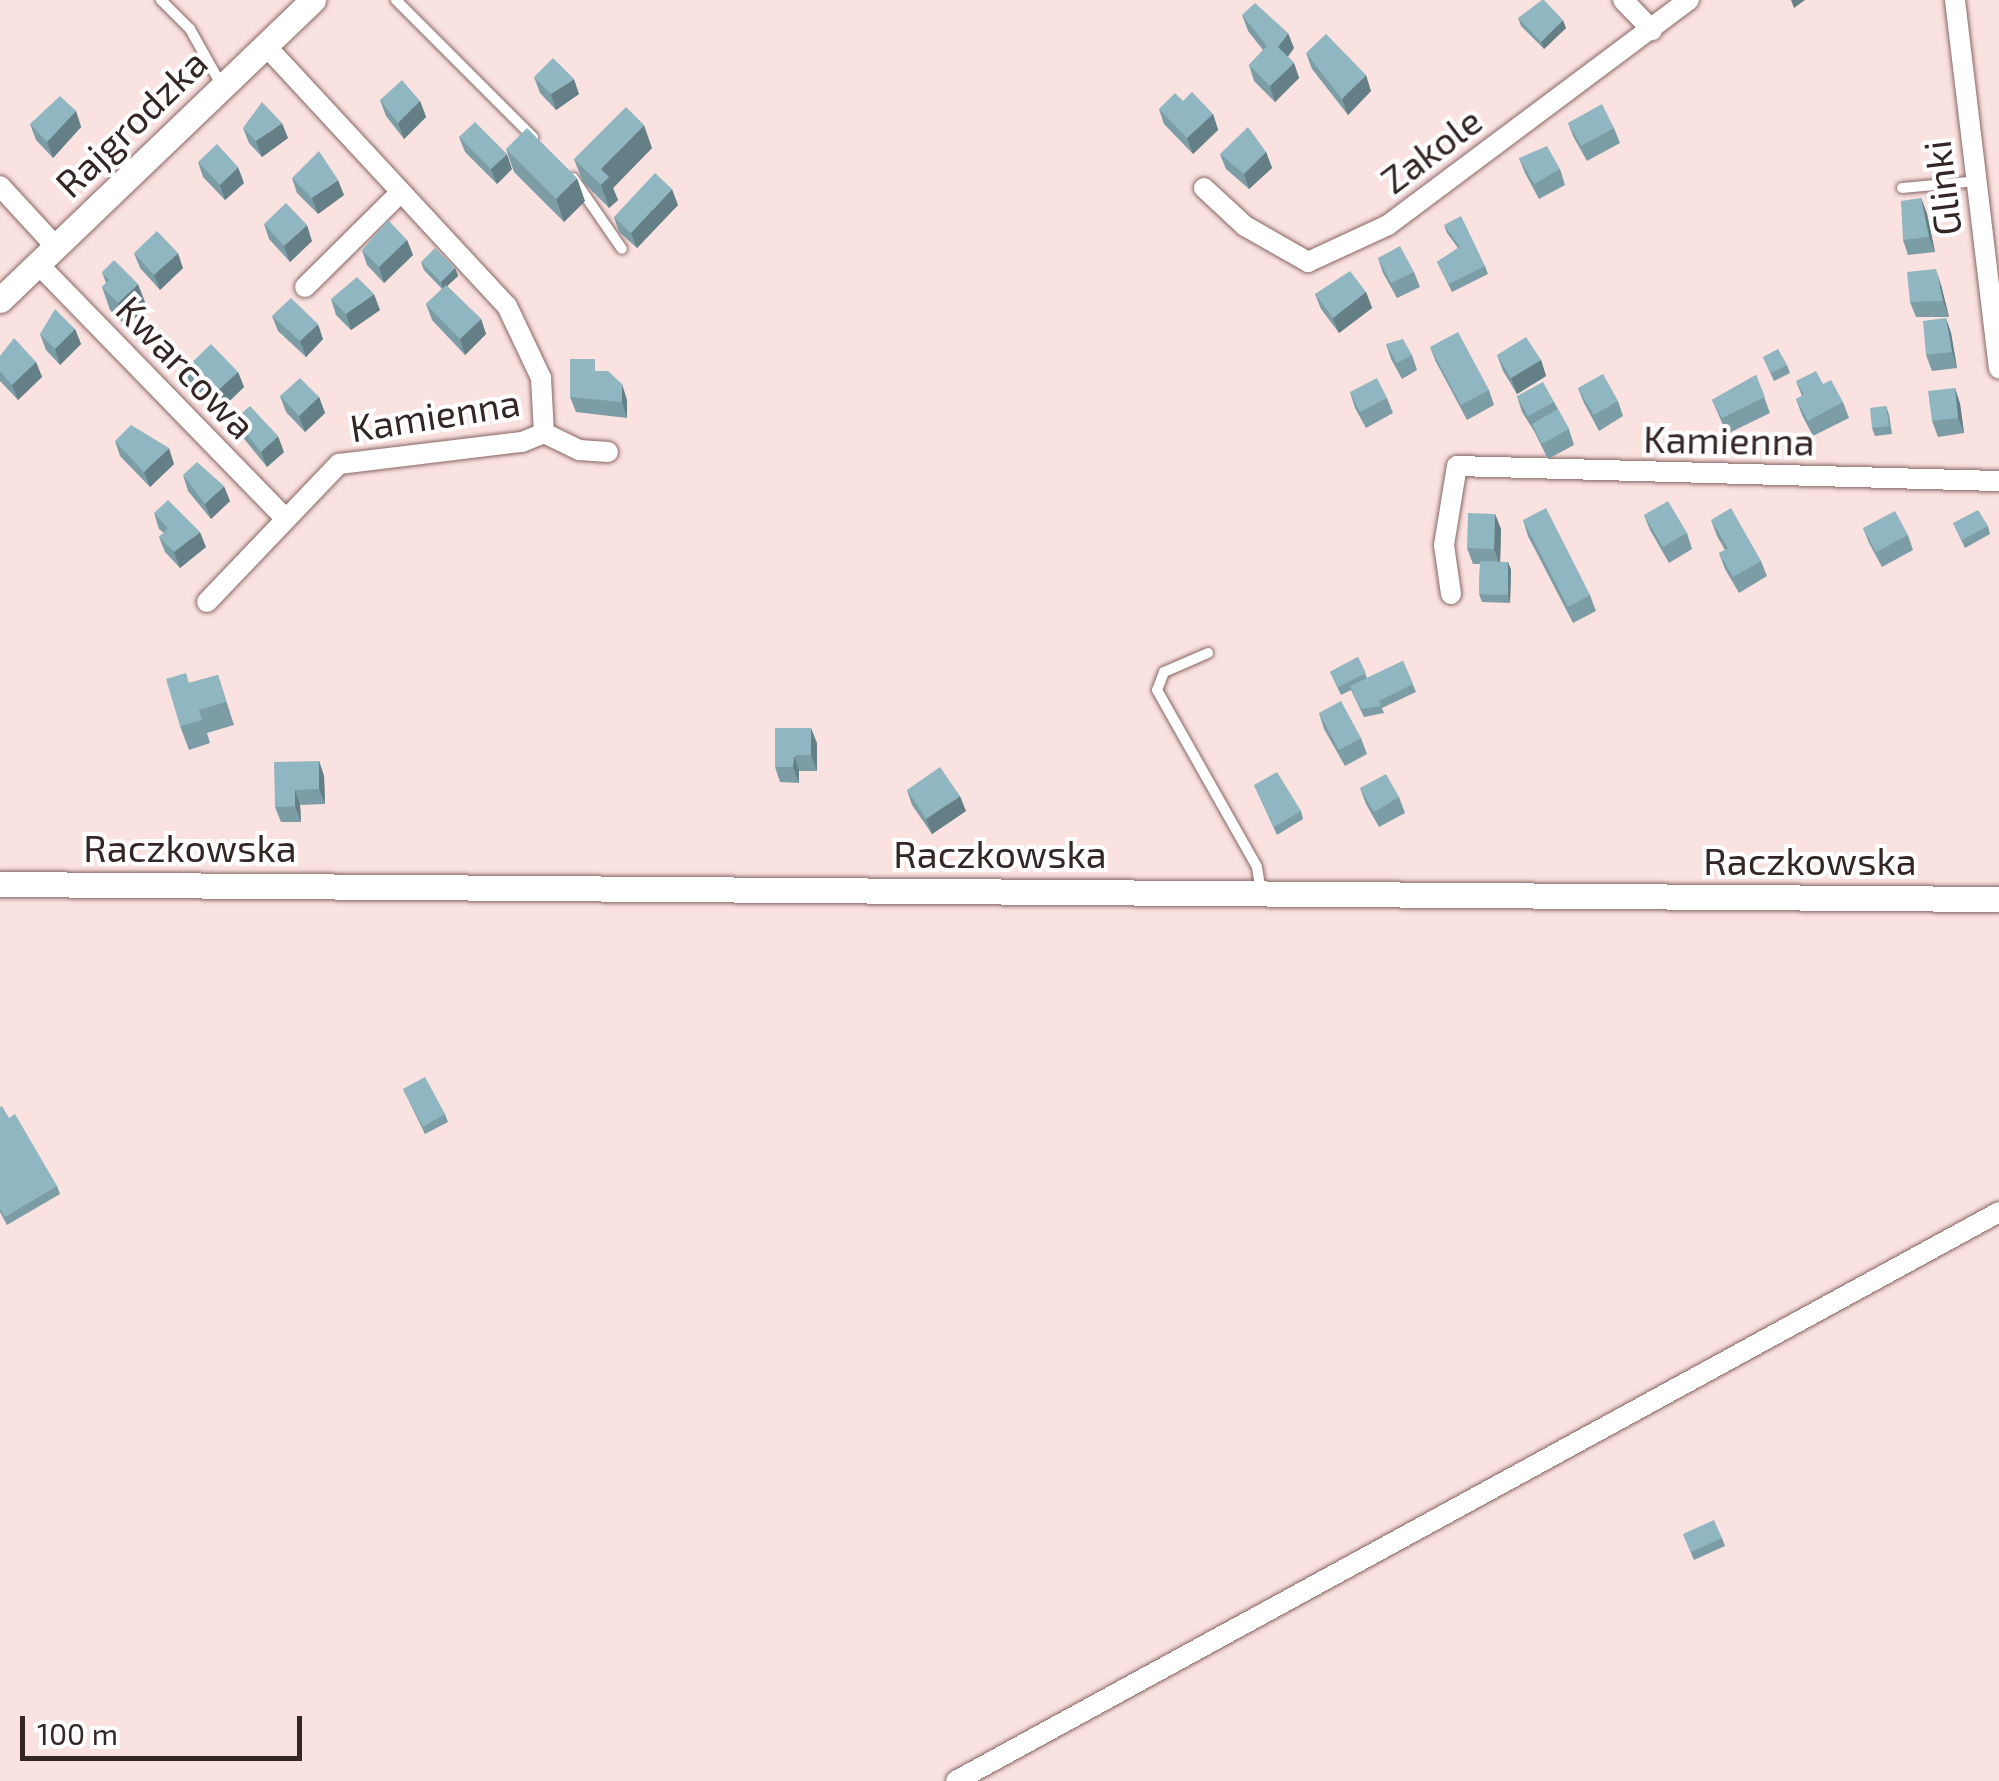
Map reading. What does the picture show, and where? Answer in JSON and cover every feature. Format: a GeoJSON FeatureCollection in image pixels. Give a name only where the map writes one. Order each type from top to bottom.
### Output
{"type":"FeatureCollection","features":[{"type":"Feature","properties":{"kind":"street","name":"Rajgrodzka"},"geometry":{"type":"LineString","coordinates":[[0,300],[313,0]]}},
{"type":"Feature","properties":{"kind":"street"},"geometry":{"type":"LineString","coordinates":[[1623,0],[1652,30]]}},
{"type":"Feature","properties":{"kind":"street","name":"Zakole"},"geometry":{"type":"LineString","coordinates":[[1204,188],[1245,226],[1308,262],[1388,225],[1689,0]]}},
{"type":"Feature","properties":{"kind":"street","name":"Glinki"},"geometry":{"type":"LineString","coordinates":[[1955,0],[1999,368]]}},
{"type":"Feature","properties":{"kind":"street"},"geometry":{"type":"LineString","coordinates":[[266,46],[516,320],[541,378],[544,433]]}},
{"type":"Feature","properties":{"kind":"street","name":"Kwarcowa"},"geometry":{"type":"LineString","coordinates":[[0,186],[47,256],[285,518]]}},
{"type":"Feature","properties":{"kind":"street"},"geometry":{"type":"LineString","coordinates":[[304,288],[400,193]]}},
{"type":"Feature","properties":{"kind":"street","name":"Kamienna"},"geometry":{"type":"LineString","coordinates":[[207,602],[338,464],[522,442],[544,433],[579,450],[608,452]]}},
{"type":"Feature","properties":{"kind":"street","name":"Kamienna"},"geometry":{"type":"LineString","coordinates":[[1451,594],[1444,545],[1457,466],[1999,482]]}},
{"type":"Feature","properties":{"kind":"street","name":"Raczkowska"},"geometry":{"type":"LineString","coordinates":[[0,884],[1999,900]]}},
{"type":"Feature","properties":{"kind":"street"},"geometry":{"type":"LineString","coordinates":[[956,1781],[1999,1212]]}},
{"type":"Feature","properties":{"kind":"lane"},"geometry":{"type":"LineString","coordinates":[[161,0],[190,28],[223,87]]}},
{"type":"Feature","properties":{"kind":"lane"},"geometry":{"type":"LineString","coordinates":[[396,0],[549,153]]}},
{"type":"Feature","properties":{"kind":"lane"},"geometry":{"type":"LineString","coordinates":[[563,167],[622,249]]}},
{"type":"Feature","properties":{"kind":"lane"},"geometry":{"type":"LineString","coordinates":[[1902,188],[1976,181]]}},
{"type":"Feature","properties":{"kind":"lane"},"geometry":{"type":"LineString","coordinates":[[1208,654],[1164,672],[1157,690],[1249,853],[1261,894]]}},
{"type":"Feature","properties":{"kind":"building"},"geometry":{"type":"Polygon","coordinates":[[[1542,0],[1563,20],[1541,42],[1518,18],[1542,0]]]}},
{"type":"Feature","properties":{"kind":"building"},"geometry":{"type":"Polygon","coordinates":[[[1255,3],[1288,33],[1278,47],[1294,63],[1270,86],[1249,65],[1267,46],[1242,15],[1255,3]]]}},
{"type":"Feature","properties":{"kind":"building"},"geometry":{"type":"Polygon","coordinates":[[[1326,34],[1366,75],[1342,99],[1306,53],[1326,34]]]}},
{"type":"Feature","properties":{"kind":"building"},"geometry":{"type":"Polygon","coordinates":[[[553,58],[574,79],[551,94],[534,77],[553,58]]]}},
{"type":"Feature","properties":{"kind":"building"},"geometry":{"type":"Polygon","coordinates":[[[402,80],[420,101],[398,123],[380,100],[402,80]]]}},
{"type":"Feature","properties":{"kind":"building"},"geometry":{"type":"Polygon","coordinates":[[[1192,92],[1213,114],[1187,138],[1159,109],[1175,93],[1183,101],[1192,92]]]}},
{"type":"Feature","properties":{"kind":"building"},"geometry":{"type":"Polygon","coordinates":[[[60,96],[76,111],[47,142],[30,124],[60,96]]]}},
{"type":"Feature","properties":{"kind":"building"},"geometry":{"type":"Polygon","coordinates":[[[262,102],[282,123],[256,141],[243,128],[262,102]]]}},
{"type":"Feature","properties":{"kind":"building"},"geometry":{"type":"Polygon","coordinates":[[[1602,104],[1614,128],[1581,146],[1568,123],[1602,104]]]}},
{"type":"Feature","properties":{"kind":"building"},"geometry":{"type":"Polygon","coordinates":[[[626,107],[644,125],[601,169],[609,177],[601,185],[574,159],[626,107]]]}},
{"type":"Feature","properties":{"kind":"building"},"geometry":{"type":"Polygon","coordinates":[[[475,122],[507,154],[491,169],[459,137],[475,122]]]}},
{"type":"Feature","properties":{"kind":"building"},"geometry":{"type":"Polygon","coordinates":[[[1248,127],[1266,152],[1244,174],[1220,154],[1248,127]]]}},
{"type":"Feature","properties":{"kind":"building"},"geometry":{"type":"Polygon","coordinates":[[[527,128],[577,178],[556,199],[506,149],[527,128]]]}},
{"type":"Feature","properties":{"kind":"building"},"geometry":{"type":"Polygon","coordinates":[[[217,144],[238,167],[220,185],[198,162],[217,144]]]}},
{"type":"Feature","properties":{"kind":"building"},"geometry":{"type":"Polygon","coordinates":[[[1547,146],[1560,169],[1534,184],[1519,158],[1547,146]]]}},
{"type":"Feature","properties":{"kind":"building"},"geometry":{"type":"Polygon","coordinates":[[[319,151],[338,180],[312,198],[292,178],[319,151]]]}},
{"type":"Feature","properties":{"kind":"building"},"geometry":{"type":"Polygon","coordinates":[[[655,173],[672,189],[631,233],[614,217],[655,173]]]}},
{"type":"Feature","properties":{"kind":"building"},"geometry":{"type":"Polygon","coordinates":[[[1921,198],[1929,237],[1903,240],[1901,201],[1921,198]]]}},
{"type":"Feature","properties":{"kind":"building"},"geometry":{"type":"Polygon","coordinates":[[[286,203],[307,225],[284,246],[264,224],[286,203]]]}},
{"type":"Feature","properties":{"kind":"building"},"geometry":{"type":"Polygon","coordinates":[[[1461,216],[1485,266],[1449,284],[1437,262],[1460,247],[1444,225],[1461,216]]]}},
{"type":"Feature","properties":{"kind":"building"},"geometry":{"type":"Polygon","coordinates":[[[388,220],[407,240],[379,267],[362,250],[388,220]]]}},
{"type":"Feature","properties":{"kind":"building"},"geometry":{"type":"Polygon","coordinates":[[[157,231],[178,253],[154,275],[134,253],[157,231]]]}},
{"type":"Feature","properties":{"kind":"building"},"geometry":{"type":"Polygon","coordinates":[[[1400,246],[1414,272],[1391,283],[1378,258],[1400,246]]]}},
{"type":"Feature","properties":{"kind":"building"},"geometry":{"type":"Polygon","coordinates":[[[435,248],[455,268],[441,282],[421,262],[435,248]]]}},
{"type":"Feature","properties":{"kind":"building"},"geometry":{"type":"Polygon","coordinates":[[[114,260],[138,284],[118,303],[102,287],[109,280],[102,272],[114,260]]]}},
{"type":"Feature","properties":{"kind":"building"},"geometry":{"type":"Polygon","coordinates":[[[1936,269],[1943,301],[1910,302],[1907,272],[1936,269]]]}},
{"type":"Feature","properties":{"kind":"building"},"geometry":{"type":"Polygon","coordinates":[[[1350,271],[1366,292],[1333,318],[1315,294],[1350,271]]]}},
{"type":"Feature","properties":{"kind":"building"},"geometry":{"type":"Polygon","coordinates":[[[357,277],[374,294],[346,314],[331,299],[357,277]]]}},
{"type":"Feature","properties":{"kind":"building"},"geometry":{"type":"Polygon","coordinates":[[[446,285],[481,319],[460,339],[426,304],[446,285]]]}},
{"type":"Feature","properties":{"kind":"building"},"geometry":{"type":"Polygon","coordinates":[[[291,298],[318,324],[300,341],[272,316],[291,298]]]}},
{"type":"Feature","properties":{"kind":"building"},"geometry":{"type":"Polygon","coordinates":[[[55,309],[75,329],[55,349],[40,334],[55,309]]]}},
{"type":"Feature","properties":{"kind":"building"},"geometry":{"type":"Polygon","coordinates":[[[1946,318],[1952,352],[1926,355],[1923,321],[1946,318]]]}},
{"type":"Feature","properties":{"kind":"building"},"geometry":{"type":"Polygon","coordinates":[[[1458,332],[1489,390],[1461,405],[1430,347],[1458,332]]]}},
{"type":"Feature","properties":{"kind":"building"},"geometry":{"type":"Polygon","coordinates":[[[1526,337],[1541,360],[1511,378],[1497,355],[1526,337]]]}},
{"type":"Feature","properties":{"kind":"building"},"geometry":{"type":"Polygon","coordinates":[[[14,338],[36,362],[12,385],[0,371],[0,356],[14,338]]]}},
{"type":"Feature","properties":{"kind":"building"},"geometry":{"type":"Polygon","coordinates":[[[1403,339],[1412,355],[1397,363],[1386,344],[1403,339]]]}},
{"type":"Feature","properties":{"kind":"building"},"geometry":{"type":"Polygon","coordinates":[[[211,344],[238,372],[211,397],[185,369],[211,344]]]}},
{"type":"Feature","properties":{"kind":"building"},"geometry":{"type":"Polygon","coordinates":[[[1778,349],[1787,365],[1771,373],[1763,357],[1778,349]]]}},
{"type":"Feature","properties":{"kind":"building"},"geometry":{"type":"Polygon","coordinates":[[[570,359],[595,359],[595,371],[608,371],[622,384],[622,402],[570,397],[570,359]]]}},
{"type":"Feature","properties":{"kind":"building"},"geometry":{"type":"Polygon","coordinates":[[[1816,371],[1823,384],[1831,380],[1843,402],[1808,421],[1796,399],[1804,395],[1796,381],[1816,371]]]}},
{"type":"Feature","properties":{"kind":"building"},"geometry":{"type":"Polygon","coordinates":[[[1603,374],[1618,401],[1594,415],[1578,388],[1603,374]]]}},
{"type":"Feature","properties":{"kind":"building"},"geometry":{"type":"Polygon","coordinates":[[[1756,375],[1765,397],[1722,418],[1712,400],[1756,375]]]}},
{"type":"Feature","properties":{"kind":"building"},"geometry":{"type":"Polygon","coordinates":[[[300,378],[319,397],[299,416],[280,396],[300,378]]]}},
{"type":"Feature","properties":{"kind":"building"},"geometry":{"type":"Polygon","coordinates":[[[1377,378],[1387,398],[1360,412],[1350,392],[1377,378]]]}},
{"type":"Feature","properties":{"kind":"building"},"geometry":{"type":"Polygon","coordinates":[[[1543,382],[1554,402],[1528,416],[1517,396],[1543,382]]]}},
{"type":"Feature","properties":{"kind":"building"},"geometry":{"type":"Polygon","coordinates":[[[1955,388],[1958,418],[1932,421],[1928,391],[1955,388]]]}},
{"type":"Feature","properties":{"kind":"building"},"geometry":{"type":"Polygon","coordinates":[[[250,406],[278,436],[261,452],[235,419],[250,406]]]}},
{"type":"Feature","properties":{"kind":"building"},"geometry":{"type":"Polygon","coordinates":[[[1886,406],[1889,426],[1872,428],[1870,408],[1886,406]]]}},
{"type":"Feature","properties":{"kind":"building"},"geometry":{"type":"Polygon","coordinates":[[[1558,409],[1569,429],[1542,444],[1532,424],[1558,409]]]}},
{"type":"Feature","properties":{"kind":"building"},"geometry":{"type":"Polygon","coordinates":[[[131,425],[169,448],[144,472],[115,441],[131,425]]]}},
{"type":"Feature","properties":{"kind":"building"},"geometry":{"type":"Polygon","coordinates":[[[197,462],[224,486],[205,504],[183,475],[197,462]]]}},
{"type":"Feature","properties":{"kind":"building"},"geometry":{"type":"Polygon","coordinates":[[[168,500],[200,532],[174,552],[159,537],[168,528],[154,513],[168,500]]]}},
{"type":"Feature","properties":{"kind":"building"},"geometry":{"type":"Polygon","coordinates":[[[1668,501],[1687,533],[1663,547],[1644,515],[1668,501]]]}},
{"type":"Feature","properties":{"kind":"building"},"geometry":{"type":"Polygon","coordinates":[[[1546,508],[1590,595],[1568,607],[1523,520],[1546,508]]]}},
{"type":"Feature","properties":{"kind":"building"},"geometry":{"type":"Polygon","coordinates":[[[1731,508],[1761,561],[1733,577],[1719,553],[1728,548],[1711,520],[1731,508]]]}},
{"type":"Feature","properties":{"kind":"building"},"geometry":{"type":"Polygon","coordinates":[[[1978,510],[1988,526],[1962,540],[1953,523],[1978,510]]]}},
{"type":"Feature","properties":{"kind":"building"},"geometry":{"type":"Polygon","coordinates":[[[1895,511],[1908,535],[1876,552],[1863,528],[1895,511]]]}},
{"type":"Feature","properties":{"kind":"building"},"geometry":{"type":"Polygon","coordinates":[[[1468,513],[1495,514],[1494,549],[1467,548],[1468,513]]]}},
{"type":"Feature","properties":{"kind":"building"},"geometry":{"type":"Polygon","coordinates":[[[1480,561],[1508,562],[1508,595],[1479,594],[1480,561]]]}},
{"type":"Feature","properties":{"kind":"building"},"geometry":{"type":"Polygon","coordinates":[[[1358,657],[1366,673],[1338,687],[1330,672],[1358,657]]]}},
{"type":"Feature","properties":{"kind":"building"},"geometry":{"type":"Polygon","coordinates":[[[1403,661],[1413,684],[1379,701],[1381,706],[1361,709],[1350,686],[1403,661]]]}},
{"type":"Feature","properties":{"kind":"building"},"geometry":{"type":"Polygon","coordinates":[[[186,673],[189,683],[218,675],[226,702],[199,710],[202,720],[180,726],[166,679],[186,673]]]}},
{"type":"Feature","properties":{"kind":"building"},"geometry":{"type":"Polygon","coordinates":[[[1341,701],[1361,738],[1339,750],[1319,713],[1341,701]]]}},
{"type":"Feature","properties":{"kind":"building"},"geometry":{"type":"Polygon","coordinates":[[[775,728],[811,728],[811,755],[794,755],[793,767],[775,767],[775,728]]]}},
{"type":"Feature","properties":{"kind":"building"},"geometry":{"type":"Polygon","coordinates":[[[319,761],[319,789],[295,790],[295,806],[275,807],[274,762],[319,761]]]}},
{"type":"Feature","properties":{"kind":"building"},"geometry":{"type":"Polygon","coordinates":[[[940,767],[960,796],[926,819],[907,790],[940,767]]]}},
{"type":"Feature","properties":{"kind":"building"},"geometry":{"type":"Polygon","coordinates":[[[1277,772],[1301,811],[1274,827],[1254,785],[1277,772]]]}},
{"type":"Feature","properties":{"kind":"building"},"geometry":{"type":"Polygon","coordinates":[[[1386,774],[1399,797],[1374,812],[1360,788],[1386,774]]]}},
{"type":"Feature","properties":{"kind":"building"},"geometry":{"type":"Polygon","coordinates":[[[425,1077],[445,1114],[423,1127],[403,1089],[425,1077]]]}},
{"type":"Feature","properties":{"kind":"building"},"geometry":{"type":"Polygon","coordinates":[[[2,1106],[9,1118],[15,1114],[57,1186],[5,1217],[0,1209],[2,1106]]]}},
{"type":"Feature","properties":{"kind":"building"},"geometry":{"type":"Polygon","coordinates":[[[1714,1520],[1722,1538],[1691,1552],[1683,1534],[1714,1520]]]}}]}
